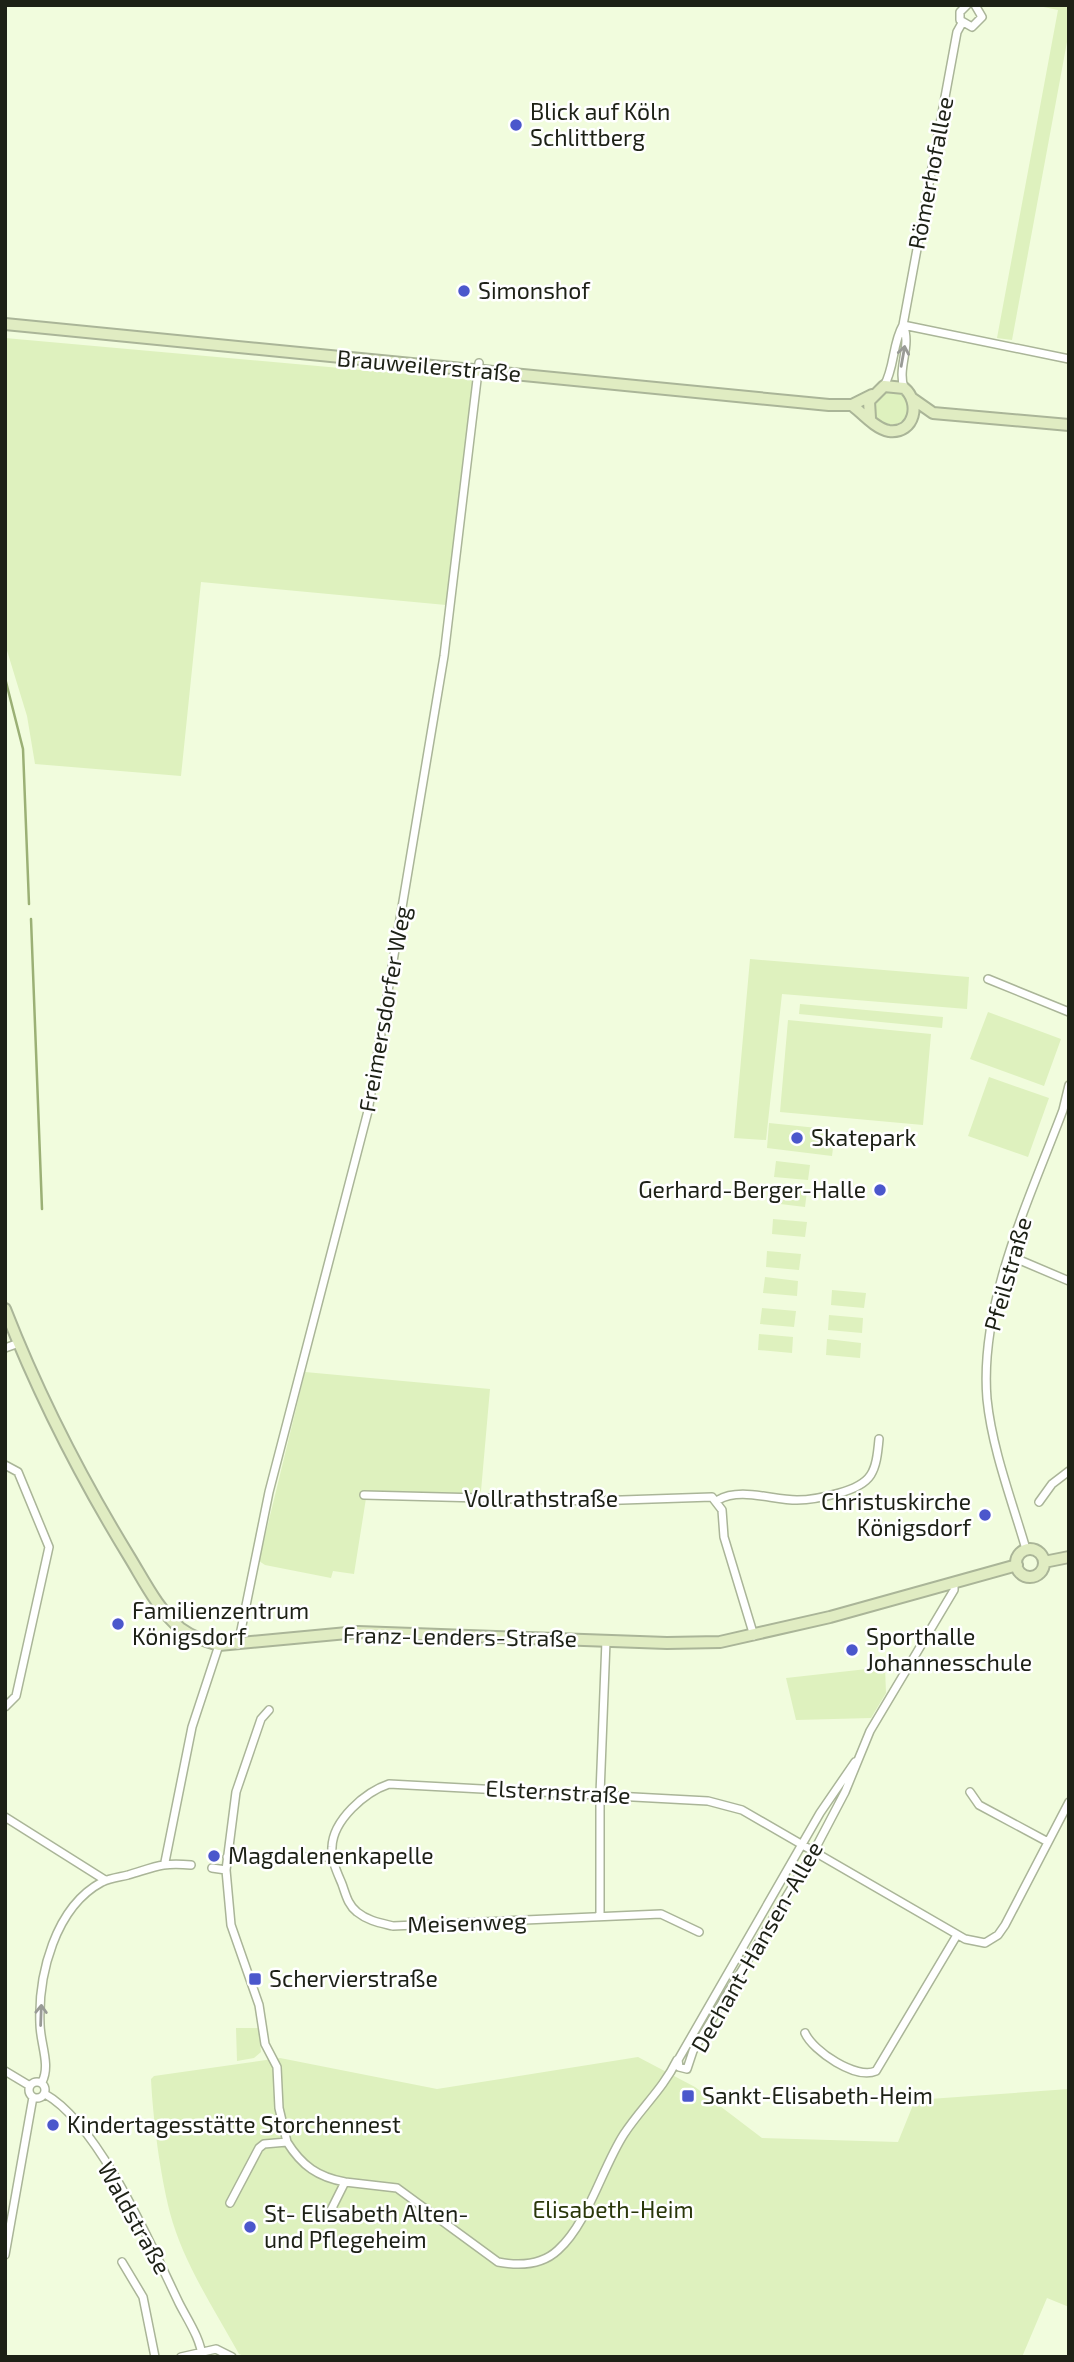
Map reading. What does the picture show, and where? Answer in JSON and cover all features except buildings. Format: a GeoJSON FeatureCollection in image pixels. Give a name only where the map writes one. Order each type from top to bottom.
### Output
{"type":"FeatureCollection","features":[{"type":"Feature","properties":{"kind":"street","name":"Römerhofallee"},"geometry":{"type":"LineString","coordinates":[[884,386],[891,371],[897,337],[903,325],[957,32],[962,23],[960,12],[967,5]]}},
{"type":"Feature","properties":{"kind":"street"},"geometry":{"type":"LineString","coordinates":[[962,23],[972,27],[979,23],[982,13],[978,6]]}},
{"type":"Feature","properties":{"kind":"street","name":"Brauweilerstraße"},"geometry":{"type":"LineString","coordinates":[[5,324],[479,366],[852,405]]}},
{"type":"Feature","properties":{"kind":"street","name":"Römerhofallee"},"geometry":{"type":"LineString","coordinates":[[903,325],[906,339],[901,372],[904,388]]}},
{"type":"Feature","properties":{"kind":"street"},"geometry":{"type":"LineString","coordinates":[[903,325],[1069,359]]}},
{"type":"Feature","properties":{"kind":"street","name":"Freimersdorfer Weg"},"geometry":{"type":"LineString","coordinates":[[237,1645],[269,1492],[368,1111],[444,656],[479,366]]}},
{"type":"Feature","properties":{"kind":"street"},"geometry":{"type":"LineString","coordinates":[[913,399],[915,410],[911,420],[903,428],[893,431],[882,429],[852,405],[884,386],[904,388],[913,399],[933,413]]}},
{"type":"Feature","properties":{"kind":"street"},"geometry":{"type":"LineString","coordinates":[[870,418],[868,407],[872,395]]}},
{"type":"Feature","properties":{"kind":"street"},"geometry":{"type":"LineString","coordinates":[[911,420],[933,413],[1069,425]]}},
{"type":"Feature","properties":{"kind":"street"},"geometry":{"type":"LineString","coordinates":[[988,979],[1069,1012]]}},
{"type":"Feature","properties":{"kind":"street","name":"Pfeilstraße"},"geometry":{"type":"LineString","coordinates":[[1026,1549],[992,1429],[987,1397],[989,1337],[1010,1256],[1063,1110],[1069,1085]]}},
{"type":"Feature","properties":{"kind":"street"},"geometry":{"type":"LineString","coordinates":[[1010,1256],[1069,1281]]}},
{"type":"Feature","properties":{"kind":"street","name":"Franz-Lenders-Straße"},"geometry":{"type":"LineString","coordinates":[[5,1309],[72,1457],[141,1575],[178,1626],[201,1640],[219,1645],[358,1632],[692,1644],[754,1636],[1017,1565]]}},
{"type":"Feature","properties":{"kind":"street"},"geometry":{"type":"LineString","coordinates":[[5,1348],[19,1343]]}},
{"type":"Feature","properties":{"kind":"street","name":"Vollrathstraße"},"geometry":{"type":"LineString","coordinates":[[364,1495],[592,1501],[706,1496],[718,1500],[730,1494],[795,1500],[819,1499],[853,1489],[869,1480],[877,1463],[879,1439]]}},
{"type":"Feature","properties":{"kind":"street"},"geometry":{"type":"LineString","coordinates":[[5,1465],[18,1472],[49,1548],[16,1696],[5,1707]]}},
{"type":"Feature","properties":{"kind":"street"},"geometry":{"type":"LineString","coordinates":[[1039,1502],[1052,1484],[1069,1471]]}},
{"type":"Feature","properties":{"kind":"street"},"geometry":{"type":"LineString","coordinates":[[718,1500],[722,1510],[724,1537],[754,1636]]}},
{"type":"Feature","properties":{"kind":"street"},"geometry":{"type":"LineString","coordinates":[[1026,1549],[1038,1551],[1044,1562],[1042,1571],[1034,1576],[1025,1576],[1017,1565],[1017,1557],[1026,1549]]}},
{"type":"Feature","properties":{"kind":"street"},"geometry":{"type":"LineString","coordinates":[[1044,1562],[1069,1557]]}},
{"type":"Feature","properties":{"kind":"street","name":"Dechant-Hansen-Allee"},"geometry":{"type":"LineString","coordinates":[[855,1762],[845,1792],[814,1851],[694,2051],[690,2066],[683,2069],[677,2060],[802,1844],[855,1762],[954,1591],[954,1583]]}},
{"type":"Feature","properties":{"kind":"street"},"geometry":{"type":"LineString","coordinates":[[600,1916],[600,1794],[606,1641]]}},
{"type":"Feature","properties":{"kind":"street"},"geometry":{"type":"LineString","coordinates":[[165,1862],[192,1727],[219,1645]]}},
{"type":"Feature","properties":{"kind":"street"},"geometry":{"type":"LineString","coordinates":[[269,1710],[261,1719],[236,1792],[226,1870],[230,1925],[257,1998],[265,2044],[275,2059],[281,2121],[287,2142],[296,2156],[321,2178],[397,2188],[498,2262],[513,2265],[544,2260],[559,2249],[572,2233],[625,2133],[662,2088],[677,2060]]}},
{"type":"Feature","properties":{"kind":"street","name":"Elsternstraße"},"geometry":{"type":"LineString","coordinates":[[332,1857],[334,1836],[345,1818],[368,1794],[389,1784],[600,1794],[716,1803],[743,1810],[957,1934],[979,1943],[992,1940],[998,1935],[1069,1802]]}},
{"type":"Feature","properties":{"kind":"street"},"geometry":{"type":"LineString","coordinates":[[970,1793],[979,1805],[1048,1842]]}},
{"type":"Feature","properties":{"kind":"street"},"geometry":{"type":"LineString","coordinates":[[5,1817],[105,1880]]}},
{"type":"Feature","properties":{"kind":"street"},"geometry":{"type":"LineString","coordinates":[[227,1857],[332,1857]]}},
{"type":"Feature","properties":{"kind":"street","name":"Meisenweg"},"geometry":{"type":"LineString","coordinates":[[332,1857],[352,1907],[364,1917],[393,1926],[661,1914],[699,1932]]}},
{"type":"Feature","properties":{"kind":"street"},"geometry":{"type":"LineString","coordinates":[[33,2098],[40,2098],[45,2094],[46,2088],[42,2082],[45,2067],[40,2025],[47,1961],[63,1925],[77,1904],[105,1880],[165,1862],[191,1865]]}},
{"type":"Feature","properties":{"kind":"street"},"geometry":{"type":"LineString","coordinates":[[212,1868],[226,1870]]}},
{"type":"Feature","properties":{"kind":"street"},"geometry":{"type":"LineString","coordinates":[[805,2033],[810,2045],[854,2072],[865,2074],[876,2071],[957,1934]]}},
{"type":"Feature","properties":{"kind":"street"},"geometry":{"type":"LineString","coordinates":[[5,2071],[30,2086],[33,2098],[5,2255]]}},
{"type":"Feature","properties":{"kind":"street"},"geometry":{"type":"LineString","coordinates":[[30,2086],[35,2082],[42,2082]]}},
{"type":"Feature","properties":{"kind":"street","name":"Waldstraße"},"geometry":{"type":"LineString","coordinates":[[45,2094],[64,2108],[102,2160],[138,2219],[202,2354]]}},
{"type":"Feature","properties":{"kind":"street"},"geometry":{"type":"LineString","coordinates":[[230,2203],[259,2148],[264,2144],[287,2142]]}},
{"type":"Feature","properties":{"kind":"street"},"geometry":{"type":"LineString","coordinates":[[327,2218],[345,2182]]}},
{"type":"Feature","properties":{"kind":"street"},"geometry":{"type":"LineString","coordinates":[[122,2262],[143,2297],[155,2357]]}},
{"type":"Feature","properties":{"kind":"street"},"geometry":{"type":"LineString","coordinates":[[181,2357],[216,2350],[232,2357]]}},
{"type":"Feature","properties":{"kind":"green space"},"geometry":{"type":"Polygon","coordinates":[[[1034,5],[1069,5],[1069,31],[1012,340],[997,338],[1058,10],[1034,5]]]}},
{"type":"Feature","properties":{"kind":"green space"},"geometry":{"type":"Polygon","coordinates":[[[5,338],[473,380],[446,605],[201,582],[181,776],[35,764],[27,716],[5,644],[5,338]]]}},
{"type":"Feature","properties":{"kind":"green space"},"geometry":{"type":"Polygon","coordinates":[[[891,391],[903,396],[908,408],[903,420],[891,425],[879,420],[874,408],[879,396],[891,391]]]}},
{"type":"Feature","properties":{"kind":"green space"},"geometry":{"type":"Polygon","coordinates":[[[750,959],[969,977],[967,1009],[782,994],[766,1140],[734,1138],[750,959]]]}},
{"type":"Feature","properties":{"kind":"green space"},"geometry":{"type":"Polygon","coordinates":[[[800,1004],[943,1017],[942,1028],[799,1014],[800,1004]]]}},
{"type":"Feature","properties":{"kind":"green space"},"geometry":{"type":"Polygon","coordinates":[[[988,1012],[1061,1039],[1044,1086],[970,1059],[988,1012]]]}},
{"type":"Feature","properties":{"kind":"green space"},"geometry":{"type":"Polygon","coordinates":[[[788,1020],[931,1034],[923,1125],[780,1112],[788,1020]]]}},
{"type":"Feature","properties":{"kind":"green space"},"geometry":{"type":"Polygon","coordinates":[[[989,1077],[1049,1098],[1028,1157],[968,1136],[989,1077]]]}},
{"type":"Feature","properties":{"kind":"green space","name":"Skatepark"},"geometry":{"type":"Polygon","coordinates":[[[769,1123],[827,1129],[825,1146],[833,1148],[832,1156],[767,1148],[769,1123]]]}},
{"type":"Feature","properties":{"kind":"green space"},"geometry":{"type":"Polygon","coordinates":[[[776,1161],[810,1165],[808,1180],[774,1177],[776,1161]]]}},
{"type":"Feature","properties":{"kind":"green space"},"geometry":{"type":"Polygon","coordinates":[[[773,1187],[807,1191],[805,1207],[772,1203],[773,1187]]]}},
{"type":"Feature","properties":{"kind":"green space"},"geometry":{"type":"Polygon","coordinates":[[[773,1219],[807,1222],[805,1237],[772,1234],[773,1219]]]}},
{"type":"Feature","properties":{"kind":"green space"},"geometry":{"type":"Polygon","coordinates":[[[767,1251],[801,1254],[799,1270],[766,1267],[767,1251]]]}},
{"type":"Feature","properties":{"kind":"green space"},"geometry":{"type":"Polygon","coordinates":[[[765,1277],[798,1281],[797,1296],[763,1293],[765,1277]]]}},
{"type":"Feature","properties":{"kind":"green space"},"geometry":{"type":"Polygon","coordinates":[[[832,1290],[866,1293],[864,1308],[831,1305],[832,1290]]]}},
{"type":"Feature","properties":{"kind":"green space"},"geometry":{"type":"Polygon","coordinates":[[[762,1308],[796,1311],[794,1327],[760,1324],[762,1308]]]}},
{"type":"Feature","properties":{"kind":"green space"},"geometry":{"type":"Polygon","coordinates":[[[829,1315],[863,1318],[862,1333],[828,1330],[829,1315]]]}},
{"type":"Feature","properties":{"kind":"green space"},"geometry":{"type":"Polygon","coordinates":[[[759,1334],[793,1337],[792,1353],[758,1350],[759,1334]]]}},
{"type":"Feature","properties":{"kind":"green space"},"geometry":{"type":"Polygon","coordinates":[[[827,1339],[861,1343],[860,1358],[826,1355],[827,1339]]]}},
{"type":"Feature","properties":{"kind":"green space"},"geometry":{"type":"Polygon","coordinates":[[[305,1372],[490,1389],[481,1491],[475,1496],[367,1492],[354,1574],[333,1571],[331,1578],[265,1565],[259,1561],[305,1372]]]}},
{"type":"Feature","properties":{"kind":"green space"},"geometry":{"type":"Polygon","coordinates":[[[885,1667],[886,1693],[871,1718],[796,1720],[786,1678],[885,1667]]]}},
{"type":"Feature","properties":{"kind":"green space"},"geometry":{"type":"Polygon","coordinates":[[[236,2028],[259,2028],[261,2052],[254,2058],[237,2061],[236,2028]]]}},
{"type":"Feature","properties":{"kind":"green space","name":"Elisabeth-Heim"},"geometry":{"type":"Polygon","coordinates":[[[638,2057],[695,2087],[762,2138],[898,2142],[915,2100],[1069,2089],[1069,2307],[1047,2298],[1022,2357],[246,2357],[239,2354],[191,2267],[170,2213],[155,2129],[151,2079],[154,2076],[280,2058],[437,2089],[638,2057]]]}},
{"type":"Feature","properties":{"kind":"waterway"},"geometry":{"type":"LineString","coordinates":[[5,678],[23,749],[29,904]]}},
{"type":"Feature","properties":{"kind":"waterway"},"geometry":{"type":"LineString","coordinates":[[31,919],[42,1209]]}},
{"type":"Feature","properties":{"kind":"place","name":"Blick auf Köln Schlittberg"},"geometry":{"type":"Point","coordinates":[516,125]}},
{"type":"Feature","properties":{"kind":"place","name":"Simonshof"},"geometry":{"type":"Point","coordinates":[464,291]}},
{"type":"Feature","properties":{"kind":"place","name":"Skatepark"},"geometry":{"type":"Point","coordinates":[797,1138]}},
{"type":"Feature","properties":{"kind":"place","name":"Gerhard-Berger-Halle"},"geometry":{"type":"Point","coordinates":[880,1190]}},
{"type":"Feature","properties":{"kind":"place","name":"Christuskirche Königsdorf"},"geometry":{"type":"Point","coordinates":[985,1515]}},
{"type":"Feature","properties":{"kind":"place","name":"Familienzentrum Königsdorf"},"geometry":{"type":"Point","coordinates":[118,1624]}},
{"type":"Feature","properties":{"kind":"place","name":"Sporthalle Johannesschule"},"geometry":{"type":"Point","coordinates":[852,1650]}},
{"type":"Feature","properties":{"kind":"place","name":"Magdalenenkapelle"},"geometry":{"type":"Point","coordinates":[214,1856]}},
{"type":"Feature","properties":{"kind":"place","name":"Schervierstraße"},"geometry":{"type":"Point","coordinates":[255,1979]}},
{"type":"Feature","properties":{"kind":"place","name":"Sankt-Elisabeth-Heim"},"geometry":{"type":"Point","coordinates":[688,2096]}},
{"type":"Feature","properties":{"kind":"place","name":"Kindertagesstätte Storchennest"},"geometry":{"type":"Point","coordinates":[53,2125]}},
{"type":"Feature","properties":{"kind":"place","name":"St- Elisabeth Alten- und Pflegeheim"},"geometry":{"type":"Point","coordinates":[250,2227]}}]}
